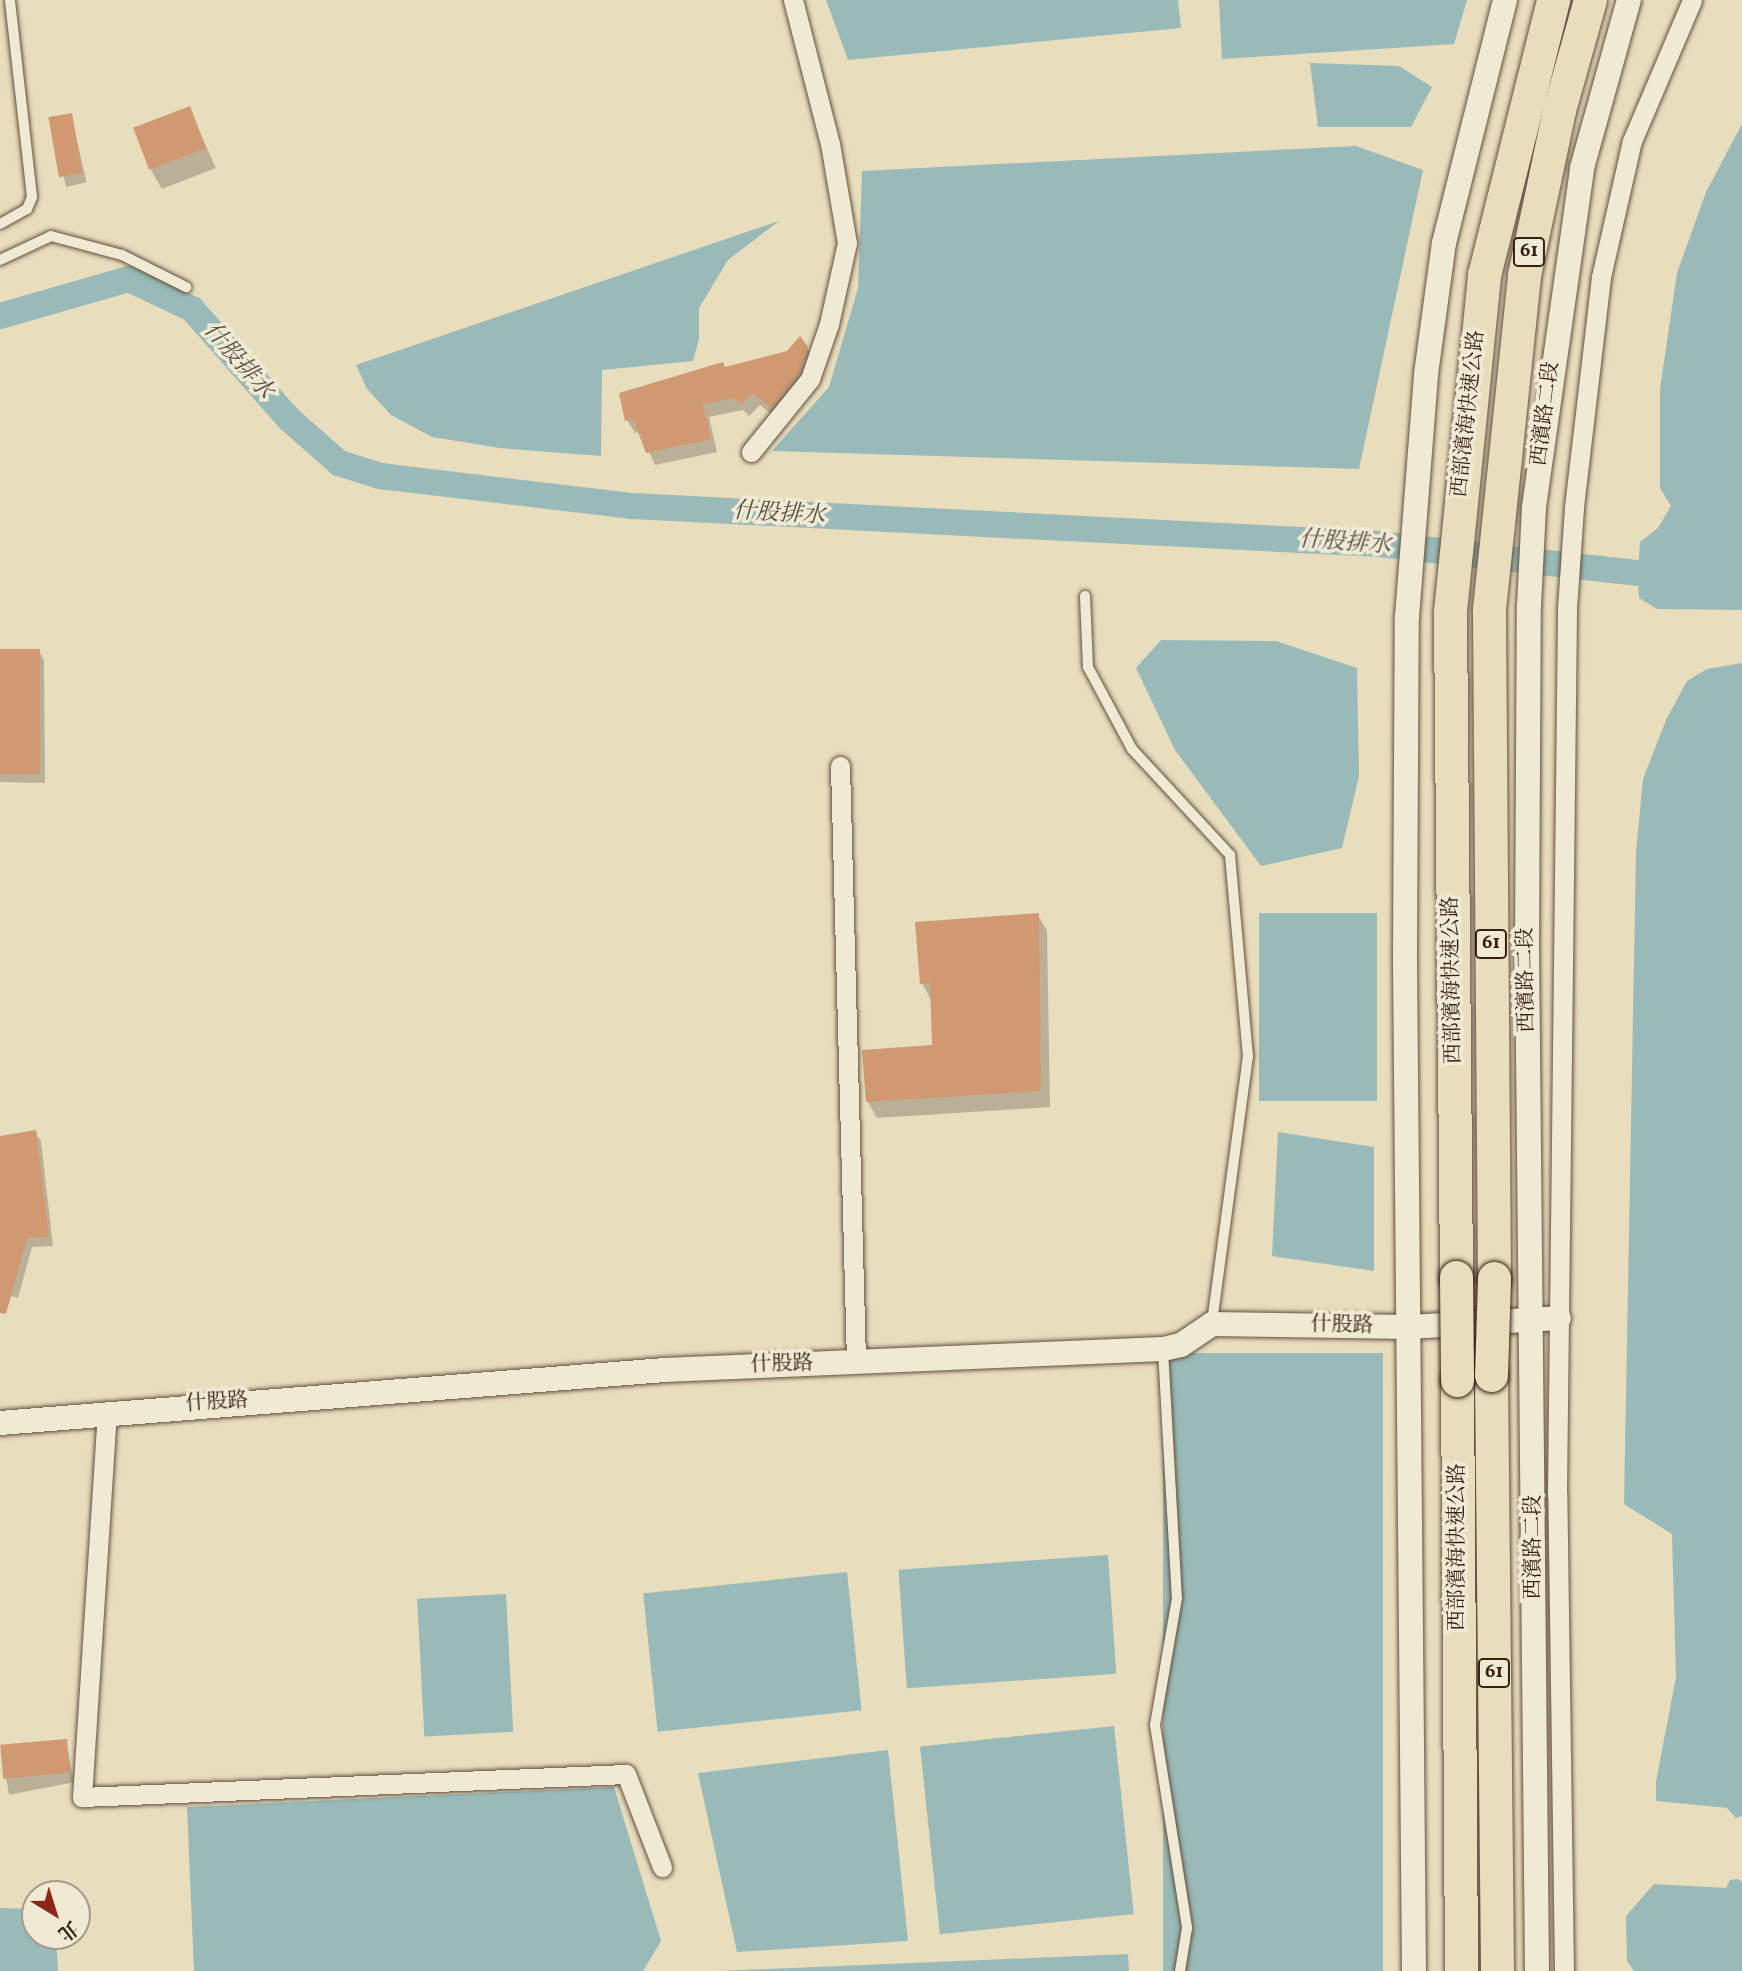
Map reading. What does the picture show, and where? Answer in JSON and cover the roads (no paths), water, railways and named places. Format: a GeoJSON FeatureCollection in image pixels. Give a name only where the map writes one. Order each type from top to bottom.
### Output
{"type":"FeatureCollection","features":[{"type":"Feature","properties":{"kind":"highway","name":"西部濱海快速公路"},"geometry":{"type":"LineString","coordinates":[[1461,1971],[1450,611],[1484,275],[1553,0]]}},
{"type":"Feature","properties":{"kind":"highway","name":"西部濱海快速公路"},"geometry":{"type":"LineString","coordinates":[[1497,1971],[1491,1375],[1494,1278],[1489,610],[1524,275],[1559,110],[1590,0]]}},
{"type":"Feature","properties":{"kind":"street"},"geometry":{"type":"LineString","coordinates":[[751,452],[810,379],[829,324],[846,243],[830,144],[793,0]]}},
{"type":"Feature","properties":{"kind":"street"},"geometry":{"type":"LineString","coordinates":[[1414,1971],[1407,617],[1426,373],[1444,243],[1505,0]]}},
{"type":"Feature","properties":{"kind":"street","name":"西濱路二段"},"geometry":{"type":"LineString","coordinates":[[1537,1971],[1527,950],[1529,606],[1534,507],[1582,168],[1629,0]]}},
{"type":"Feature","properties":{"kind":"street"},"geometry":{"type":"LineString","coordinates":[[1564,1971],[1557,1494],[1567,608],[1574,507],[1601,277],[1617,199],[1632,141],[1692,0]]}},
{"type":"Feature","properties":{"kind":"street"},"geometry":{"type":"LineString","coordinates":[[840,766],[856,1362]]}},
{"type":"Feature","properties":{"kind":"street","name":"什股路"},"geometry":{"type":"LineString","coordinates":[[0,1423],[107,1411],[664,1370],[1163,1349],[1181,1345],[1212,1324],[1409,1327],[1559,1318]]}},
{"type":"Feature","properties":{"kind":"street"},"geometry":{"type":"LineString","coordinates":[[107,1411],[82,1797],[626,1774],[662,1867]]}},
{"type":"Feature","properties":{"kind":"lane"},"geometry":{"type":"LineString","coordinates":[[0,224],[27,209],[32,197],[10,0]]}},
{"type":"Feature","properties":{"kind":"lane"},"geometry":{"type":"LineString","coordinates":[[0,260],[51,236],[122,255],[186,286]]}},
{"type":"Feature","properties":{"kind":"lane"},"geometry":{"type":"LineString","coordinates":[[1085,596],[1088,667],[1132,749],[1230,855],[1248,1056],[1212,1324]]}},
{"type":"Feature","properties":{"kind":"lane"},"geometry":{"type":"LineString","coordinates":[[1163,1349],[1177,1598],[1155,1726],[1187,1928],[1180,1971]]}},
{"type":"Feature","properties":{"kind":"water"},"geometry":{"type":"Polygon","coordinates":[[[826,0],[1178,0],[1181,28],[848,60],[826,0]]]}},
{"type":"Feature","properties":{"kind":"water"},"geometry":{"type":"Polygon","coordinates":[[[1219,0],[1467,0],[1454,44],[1222,59],[1219,0]]]}},
{"type":"Feature","properties":{"kind":"water"},"geometry":{"type":"Polygon","coordinates":[[[1310,63],[1399,66],[1432,87],[1411,127],[1318,127],[1310,63]]]}},
{"type":"Feature","properties":{"kind":"water"},"geometry":{"type":"Polygon","coordinates":[[[1742,124],[1742,610],[1657,609],[1639,598],[1638,573],[1640,542],[1658,528],[1671,506],[1660,488],[1660,389],[1677,273],[1706,192],[1742,124]]]}},
{"type":"Feature","properties":{"kind":"water"},"geometry":{"type":"Polygon","coordinates":[[[1356,146],[1423,170],[1359,469],[772,451],[829,387],[858,288],[862,171],[1356,146]]]}},
{"type":"Feature","properties":{"kind":"water"},"geometry":{"type":"Polygon","coordinates":[[[779,221],[728,260],[699,308],[699,339],[693,361],[602,370],[601,456],[500,448],[432,437],[391,415],[367,389],[356,365],[779,221]]]}},
{"type":"Feature","properties":{"kind":"water"},"geometry":{"type":"Polygon","coordinates":[[[1161,640],[1276,641],[1357,668],[1359,776],[1342,848],[1261,866],[1175,750],[1136,668],[1161,640]]]}},
{"type":"Feature","properties":{"kind":"water"},"geometry":{"type":"Polygon","coordinates":[[[1742,663],[1742,1816],[1736,1818],[1727,1808],[1656,1801],[1656,1782],[1676,1677],[1672,1534],[1624,1504],[1636,852],[1643,779],[1666,720],[1687,681],[1707,669],[1742,663]]]}},
{"type":"Feature","properties":{"kind":"water"},"geometry":{"type":"Polygon","coordinates":[[[1259,913],[1377,913],[1377,1101],[1259,1101],[1259,913]]]}},
{"type":"Feature","properties":{"kind":"water"},"geometry":{"type":"Polygon","coordinates":[[[1278,1132],[1374,1147],[1374,1271],[1272,1256],[1278,1132]]]}},
{"type":"Feature","properties":{"kind":"water"},"geometry":{"type":"Polygon","coordinates":[[[1163,1353],[1383,1353],[1383,1971],[1163,1971],[1163,1353]]]}},
{"type":"Feature","properties":{"kind":"water"},"geometry":{"type":"Polygon","coordinates":[[[1108,1555],[1116,1674],[907,1688],[899,1570],[1108,1555]]]}},
{"type":"Feature","properties":{"kind":"water"},"geometry":{"type":"Polygon","coordinates":[[[847,1572],[862,1710],[658,1732],[643,1593],[847,1572]]]}},
{"type":"Feature","properties":{"kind":"water"},"geometry":{"type":"Polygon","coordinates":[[[506,1594],[513,1732],[424,1736],[417,1599],[506,1594]]]}},
{"type":"Feature","properties":{"kind":"water"},"geometry":{"type":"Polygon","coordinates":[[[1114,1726],[1134,1914],[940,1934],[920,1746],[1114,1726]]]}},
{"type":"Feature","properties":{"kind":"water"},"geometry":{"type":"Polygon","coordinates":[[[888,1750],[908,1941],[737,1952],[698,1773],[888,1750]]]}},
{"type":"Feature","properties":{"kind":"water"},"geometry":{"type":"Polygon","coordinates":[[[614,1787],[661,1941],[643,1971],[194,1971],[187,1807],[614,1787]]]}},
{"type":"Feature","properties":{"kind":"water"},"geometry":{"type":"Polygon","coordinates":[[[1738,1879],[1742,1882],[1742,1971],[1634,1971],[1627,1961],[1626,1916],[1654,1884],[1726,1888],[1730,1880],[1738,1879]]]}},
{"type":"Feature","properties":{"kind":"water"},"geometry":{"type":"Polygon","coordinates":[[[0,1908],[21,1909],[21,1950],[57,1950],[58,1971],[0,1971],[0,1908]]]}},
{"type":"Feature","properties":{"kind":"water"},"geometry":{"type":"Polygon","coordinates":[[[1128,1954],[1129,1971],[718,1971],[1128,1954]]]}},
{"type":"Feature","properties":{"kind":"waterway","name":"什股排水"},"geometry":{"type":"LineString","coordinates":[[0,316],[129,279],[192,309],[289,419],[339,463],[380,476],[633,506],[1379,544],[1638,573]]}}]}
